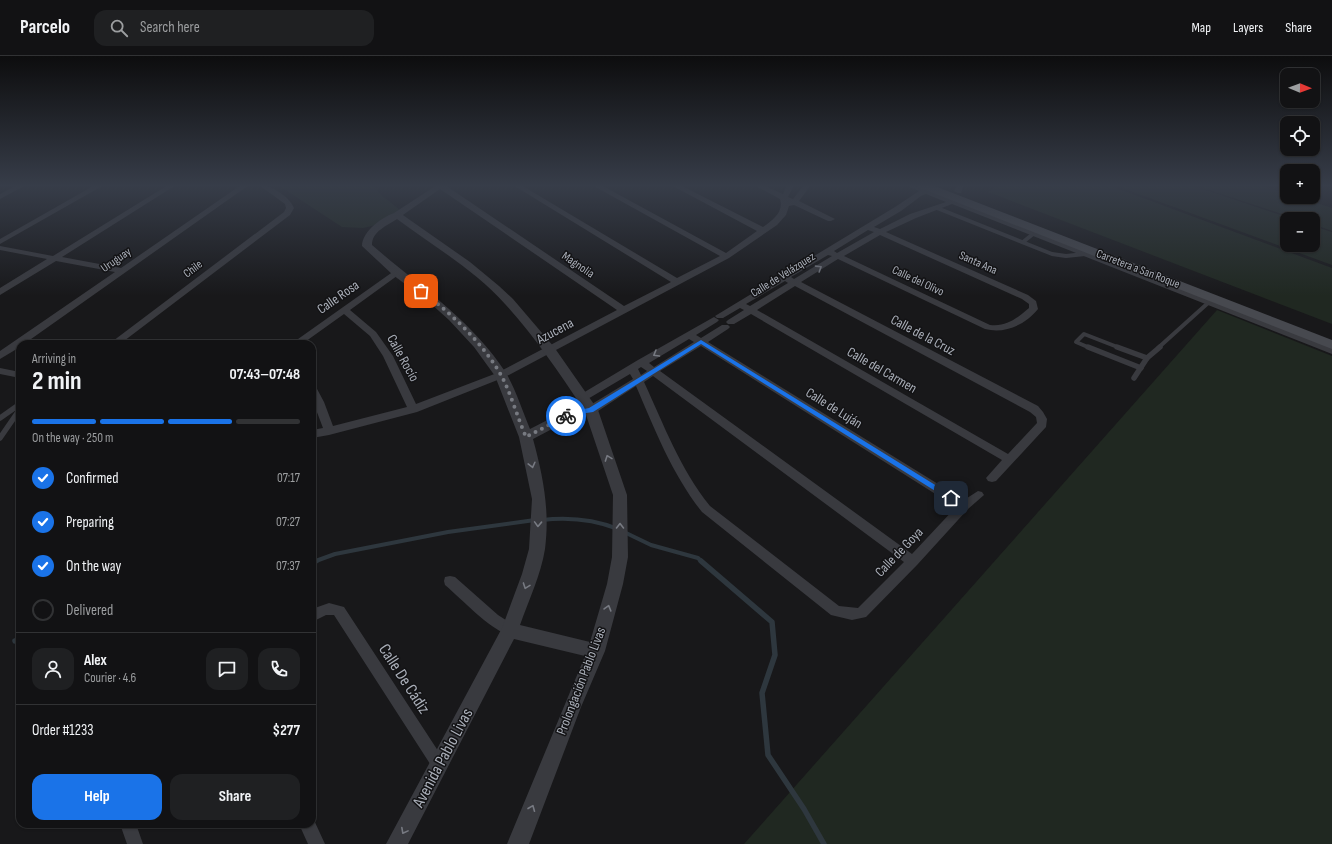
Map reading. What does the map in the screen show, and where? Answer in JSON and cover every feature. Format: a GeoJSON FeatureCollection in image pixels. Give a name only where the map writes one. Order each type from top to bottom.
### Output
{"type":"FeatureCollection","features":[{"type":"Feature","properties":{"kind":"main road","name":"Carretera a San Roque"},"geometry":{"type":"LineString","coordinates":[[1021,222],[1332,345]]}},
{"type":"Feature","properties":{"kind":"main road","name":"Carretera a San Roque"},"geometry":{"type":"LineString","coordinates":[[1036,222],[1332,334]]}},
{"type":"Feature","properties":{"kind":"street"},"geometry":{"type":"LineString","coordinates":[[0,242],[36,222]]}},
{"type":"Feature","properties":{"kind":"street"},"geometry":{"type":"LineString","coordinates":[[0,292],[113,222]]}},
{"type":"Feature","properties":{"kind":"street","name":"Uruguay"},"geometry":{"type":"LineString","coordinates":[[23,340],[192,222]]}},
{"type":"Feature","properties":{"kind":"street","name":"Chile"},"geometry":{"type":"LineString","coordinates":[[119,340],[275,222]]}},
{"type":"Feature","properties":{"kind":"street"},"geometry":{"type":"LineString","coordinates":[[386,222],[373,230],[367,241],[368,246],[397,273],[434,300],[478,344],[501,375],[526,437],[539,499],[537,549],[530,574],[510,630]]}},
{"type":"Feature","properties":{"kind":"street","name":"Prolongación Pablo Livas"},"geometry":{"type":"LineString","coordinates":[[407,222],[466,264],[495,288],[509,301],[550,350],[591,410],[620,495],[620,557],[615,584],[596,651],[572,707],[518,844]]}},
{"type":"Feature","properties":{"kind":"street","name":"Magnolia"},"geometry":{"type":"LineString","coordinates":[[494,222],[623,310]]}},
{"type":"Feature","properties":{"kind":"street"},"geometry":{"type":"LineString","coordinates":[[577,222],[676,281]]}},
{"type":"Feature","properties":{"kind":"street"},"geometry":{"type":"LineString","coordinates":[[663,222],[726,256]]}},
{"type":"Feature","properties":{"kind":"street"},"geometry":{"type":"LineString","coordinates":[[746,222],[764,231]]}},
{"type":"Feature","properties":{"kind":"street","name":"Azucena"},"geometry":{"type":"LineString","coordinates":[[316,433],[414,409],[501,375],[676,281],[726,256],[775,222]]}},
{"type":"Feature","properties":{"kind":"street","name":"Calle de Velázquez"},"geometry":{"type":"LineString","coordinates":[[582,398],[877,222]]}},
{"type":"Feature","properties":{"kind":"street","name":"Calle de Velázquez"},"geometry":{"type":"LineString","coordinates":[[591,410],[838,256],[901,222]]}},
{"type":"Feature","properties":{"kind":"street"},"geometry":{"type":"LineString","coordinates":[[1007,222],[1033,234],[1332,351]]}},
{"type":"Feature","properties":{"kind":"street","name":"Santa Ana"},"geometry":{"type":"LineString","coordinates":[[868,227],[1025,297],[1033,303],[1034,309],[1010,327],[999,329]]}},
{"type":"Feature","properties":{"kind":"street"},"geometry":{"type":"LineString","coordinates":[[0,248],[53,259],[122,270]]}},
{"type":"Feature","properties":{"kind":"street","name":"Calle del Olivo"},"geometry":{"type":"LineString","coordinates":[[827,251],[988,327],[999,329]]}},
{"type":"Feature","properties":{"kind":"street","name":"Calle Rosa"},"geometry":{"type":"LineString","coordinates":[[302,340],[397,273]]}},
{"type":"Feature","properties":{"kind":"street","name":"Calle de la Cruz"},"geometry":{"type":"LineString","coordinates":[[784,277],[1034,409],[1040,414],[1042,424],[1010,460]]}},
{"type":"Feature","properties":{"kind":"street","name":"Calle del Carmen"},"geometry":{"type":"LineString","coordinates":[[740,304],[1010,460]]}},
{"type":"Feature","properties":{"kind":"street","name":"Calle Rocío"},"geometry":{"type":"LineString","coordinates":[[344,310],[373,334],[388,356],[414,409]]}},
{"type":"Feature","properties":{"kind":"street","name":"Calle de Luján"},"geometry":{"type":"LineString","coordinates":[[690,334],[964,506]]}},
{"type":"Feature","properties":{"kind":"street","name":"Uruguay"},"geometry":{"type":"LineString","coordinates":[[0,356],[16,345]]}},
{"type":"Feature","properties":{"kind":"street"},"geometry":{"type":"LineString","coordinates":[[636,365],[653,372],[913,561]]}},
{"type":"Feature","properties":{"kind":"street"},"geometry":{"type":"LineString","coordinates":[[636,365],[639,381]]}},
{"type":"Feature","properties":{"kind":"street"},"geometry":{"type":"LineString","coordinates":[[0,370],[16,373]]}},
{"type":"Feature","properties":{"kind":"street","name":"Calle de Goya"},"geometry":{"type":"LineString","coordinates":[[639,381],[681,476],[692,494],[706,509],[836,611],[852,614],[861,613],[913,561],[964,506],[978,496]]}},
{"type":"Feature","properties":{"kind":"street"},"geometry":{"type":"LineString","coordinates":[[316,396],[329,431]]}},
{"type":"Feature","properties":{"kind":"street"},"geometry":{"type":"LineString","coordinates":[[572,413],[582,398]]}},
{"type":"Feature","properties":{"kind":"street"},"geometry":{"type":"LineString","coordinates":[[526,437],[572,413],[591,410]]}},
{"type":"Feature","properties":{"kind":"street"},"geometry":{"type":"LineString","coordinates":[[992,478],[1010,460]]}},
{"type":"Feature","properties":{"kind":"street"},"geometry":{"type":"LineString","coordinates":[[450,581],[493,619],[510,630],[596,651]]}},
{"type":"Feature","properties":{"kind":"street","name":"Calle De Cádiz"},"geometry":{"type":"LineString","coordinates":[[316,614],[329,608],[334,608],[339,611],[438,765]]}},
{"type":"Feature","properties":{"kind":"street","name":"Avenida Pablo Livas"},"geometry":{"type":"LineString","coordinates":[[398,844],[510,630]]}},
{"type":"Feature","properties":{"kind":"street"},"geometry":{"type":"LineString","coordinates":[[129,828],[135,844]]}},
{"type":"Feature","properties":{"kind":"street"},"geometry":{"type":"LineString","coordinates":[[310,828],[318,844]]}},
{"type":"Feature","properties":{"kind":"lane"},"geometry":{"type":"LineString","coordinates":[[972,222],[1060,256],[1085,254]]}},
{"type":"Feature","properties":{"kind":"lane"},"geometry":{"type":"LineString","coordinates":[[1023,242],[1033,234]]}},
{"type":"Feature","properties":{"kind":"lane"},"geometry":{"type":"LineString","coordinates":[[1134,378],[1147,358],[1208,303]]}},
{"type":"Feature","properties":{"kind":"lane"},"geometry":{"type":"LineString","coordinates":[[1141,368],[1076,342],[1084,334],[1147,358]]}},
{"type":"Feature","properties":{"kind":"lane"},"geometry":{"type":"LineString","coordinates":[[0,418],[16,407]]}},
{"type":"Feature","properties":{"kind":"lane"},"geometry":{"type":"LineString","coordinates":[[0,438],[16,415]]}},
{"type":"Feature","properties":{"kind":"shaded area"},"geometry":{"type":"Polygon","coordinates":[[[334,222],[382,222],[376,225],[363,228],[342,227],[334,222]]]}},
{"type":"Feature","properties":{"kind":"shaded area"},"geometry":{"type":"Polygon","coordinates":[[[1066,222],[1207,222],[1280,249],[1280,252],[1289,252],[1332,268],[1332,324],[1066,222]]]}},
{"type":"Feature","properties":{"kind":"shaded area"},"geometry":{"type":"Polygon","coordinates":[[[1214,222],[1280,222],[1280,246],[1214,222]]]}},
{"type":"Feature","properties":{"kind":"shaded area"},"geometry":{"type":"Polygon","coordinates":[[[1320,222],[1332,222],[1332,231],[1320,227],[1320,222]]]}},
{"type":"Feature","properties":{"kind":"shaded area"},"geometry":{"type":"Polygon","coordinates":[[[1320,228],[1332,232],[1332,265],[1297,252],[1320,252],[1320,228]]]}},
{"type":"Feature","properties":{"kind":"shaded area"},"geometry":{"type":"Polygon","coordinates":[[[1217,310],[1332,356],[1332,844],[744,844],[1217,310]]]}},
{"type":"Feature","properties":{"kind":"waterway"},"geometry":{"type":"LineString","coordinates":[[542,520],[561,519],[590,521],[618,529]]}},
{"type":"Feature","properties":{"kind":"waterway"},"geometry":{"type":"LineString","coordinates":[[316,561],[335,554],[448,532],[535,520]]}},
{"type":"Feature","properties":{"kind":"waterway"},"geometry":{"type":"LineString","coordinates":[[624,532],[651,545],[698,558],[701,561]]}},
{"type":"Feature","properties":{"kind":"waterway"},"geometry":{"type":"LineString","coordinates":[[701,561],[772,622],[775,655],[762,693],[768,755],[804,809],[824,844]]}},
{"type":"Feature","properties":{"kind":"way so far"},"geometry":{"type":"LineString","coordinates":[[421,291],[434,300],[478,344],[501,375],[526,437],[566,416]]}},
{"type":"Feature","properties":{"kind":"route"},"geometry":{"type":"LineString","coordinates":[[566,416],[572,413],[591,410],[701,342],[951,498]]}}]}
